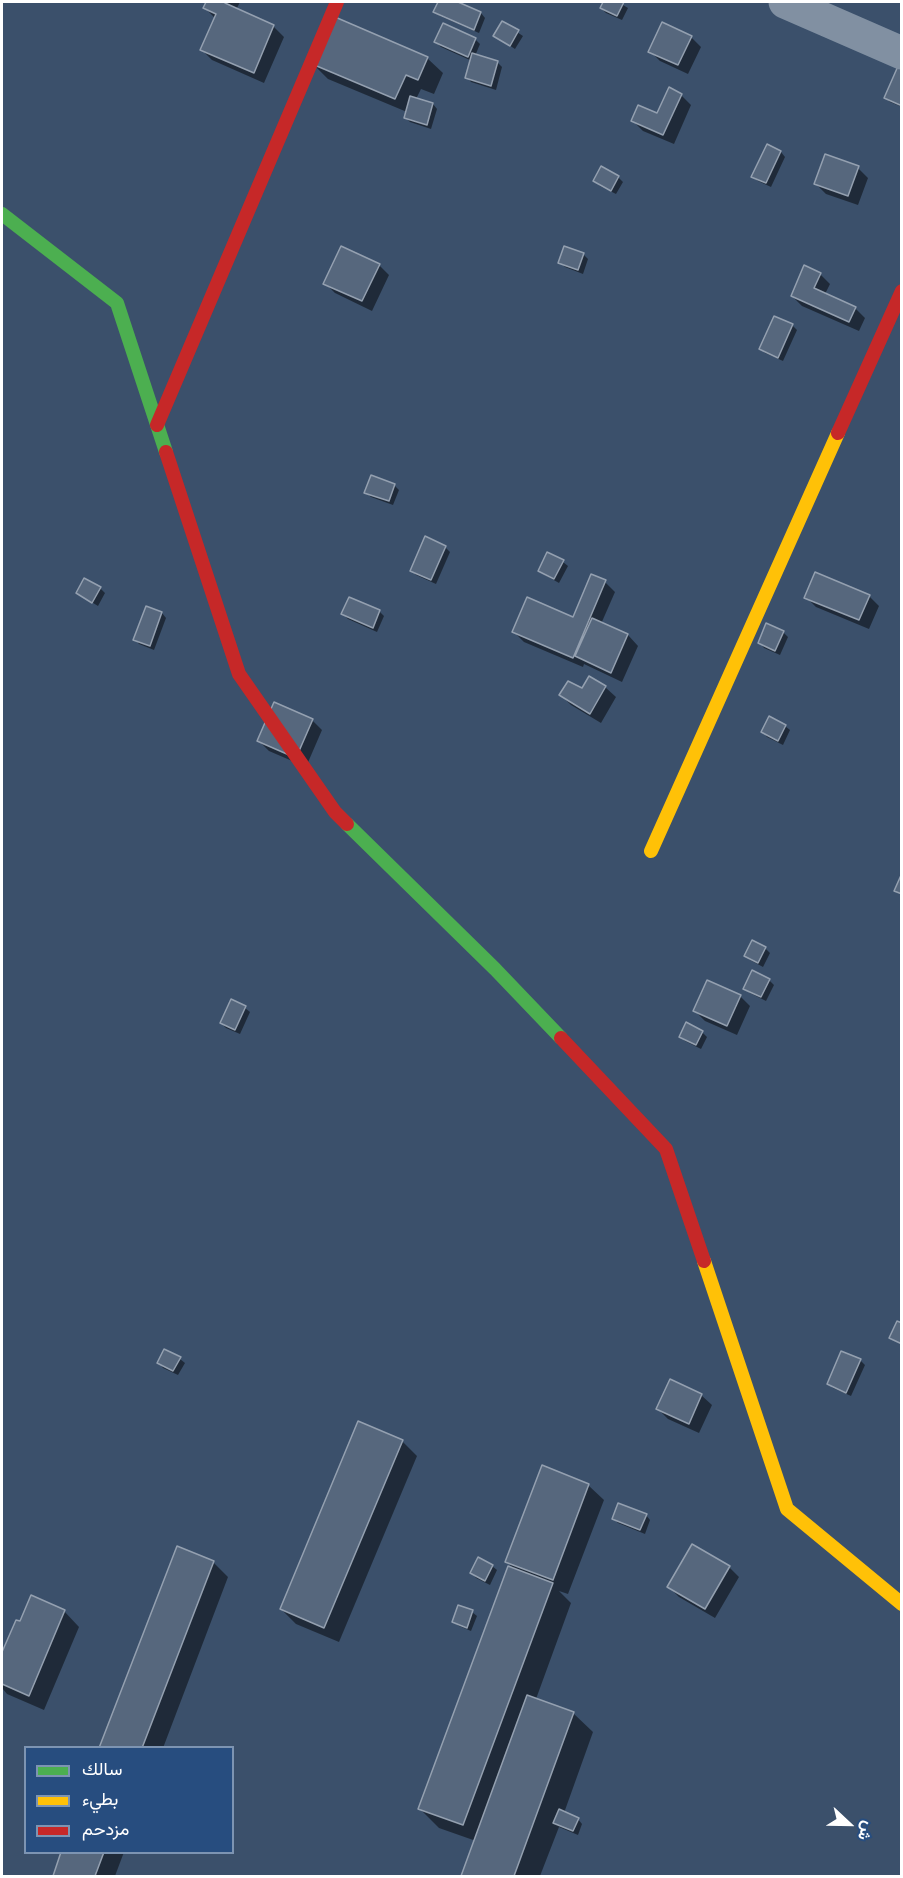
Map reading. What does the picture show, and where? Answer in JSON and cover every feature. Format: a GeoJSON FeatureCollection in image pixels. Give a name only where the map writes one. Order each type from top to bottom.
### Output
{"type":"FeatureCollection","features":[{"type":"Feature","properties":{"kind":"street"},"geometry":{"type":"LineString","coordinates":[[157,424],[337,2]]}},
{"type":"Feature","properties":{"kind":"street"},"geometry":{"type":"LineString","coordinates":[[785,2],[902,53]]}},
{"type":"Feature","properties":{"kind":"street"},"geometry":{"type":"LineString","coordinates":[[2,213],[117,303],[240,674],[335,812],[495,969],[666,1149],[787,1509],[902,1604]]}},
{"type":"Feature","properties":{"kind":"street"},"geometry":{"type":"LineString","coordinates":[[651,851],[902,291]]}},
{"type":"Feature","properties":{"kind":"building"},"geometry":{"type":"Polygon","coordinates":[[[206,2],[225,2],[274,25],[254,73],[200,50],[216,14],[203,8],[206,2]]]}},
{"type":"Feature","properties":{"kind":"building"},"geometry":{"type":"Polygon","coordinates":[[[438,2],[458,2],[481,12],[474,30],[433,12],[438,2]]]}},
{"type":"Feature","properties":{"kind":"building"},"geometry":{"type":"Polygon","coordinates":[[[603,2],[624,2],[617,16],[600,8],[603,2]]]}},
{"type":"Feature","properties":{"kind":"building"},"geometry":{"type":"Polygon","coordinates":[[[335,17],[428,57],[418,80],[406,75],[395,99],[312,64],[335,17]]]}},
{"type":"Feature","properties":{"kind":"building"},"geometry":{"type":"Polygon","coordinates":[[[502,21],[519,30],[510,46],[493,36],[502,21]]]}},
{"type":"Feature","properties":{"kind":"building"},"geometry":{"type":"Polygon","coordinates":[[[662,22],[692,36],[678,65],[648,52],[662,22]]]}},
{"type":"Feature","properties":{"kind":"building"},"geometry":{"type":"Polygon","coordinates":[[[443,23],[476,38],[468,57],[434,42],[443,23]]]}},
{"type":"Feature","properties":{"kind":"building"},"geometry":{"type":"Polygon","coordinates":[[[472,53],[498,61],[491,86],[465,78],[472,53]]]}},
{"type":"Feature","properties":{"kind":"building"},"geometry":{"type":"Polygon","coordinates":[[[902,57],[902,103],[900,105],[884,98],[902,57]]]}},
{"type":"Feature","properties":{"kind":"building"},"geometry":{"type":"Polygon","coordinates":[[[669,87],[682,94],[663,135],[631,121],[638,105],[657,113],[669,87]]]}},
{"type":"Feature","properties":{"kind":"building"},"geometry":{"type":"Polygon","coordinates":[[[410,96],[433,103],[427,125],[404,118],[410,96]]]}},
{"type":"Feature","properties":{"kind":"building"},"geometry":{"type":"Polygon","coordinates":[[[767,144],[781,151],[766,183],[751,177],[767,144]]]}},
{"type":"Feature","properties":{"kind":"building"},"geometry":{"type":"Polygon","coordinates":[[[825,154],[859,166],[848,196],[814,184],[825,154]]]}},
{"type":"Feature","properties":{"kind":"building"},"geometry":{"type":"Polygon","coordinates":[[[601,166],[619,176],[611,191],[593,181],[601,166]]]}},
{"type":"Feature","properties":{"kind":"building"},"geometry":{"type":"Polygon","coordinates":[[[341,246],[380,264],[362,301],[323,284],[341,246]]]}},
{"type":"Feature","properties":{"kind":"building"},"geometry":{"type":"Polygon","coordinates":[[[564,246],[584,253],[578,270],[558,263],[564,246]]]}},
{"type":"Feature","properties":{"kind":"building"},"geometry":{"type":"Polygon","coordinates":[[[804,265],[821,273],[814,288],[856,307],[849,322],[791,296],[804,265]]]}},
{"type":"Feature","properties":{"kind":"building"},"geometry":{"type":"Polygon","coordinates":[[[774,316],[793,324],[778,358],[759,349],[774,316]]]}},
{"type":"Feature","properties":{"kind":"building"},"geometry":{"type":"Polygon","coordinates":[[[371,475],[395,484],[389,501],[364,493],[371,475]]]}},
{"type":"Feature","properties":{"kind":"building"},"geometry":{"type":"Polygon","coordinates":[[[425,536],[446,546],[431,580],[410,571],[425,536]]]}},
{"type":"Feature","properties":{"kind":"building"},"geometry":{"type":"Polygon","coordinates":[[[547,552],[564,560],[554,579],[538,571],[547,552]]]}},
{"type":"Feature","properties":{"kind":"building"},"geometry":{"type":"Polygon","coordinates":[[[815,572],[870,595],[859,620],[804,598],[815,572]]]}},
{"type":"Feature","properties":{"kind":"building"},"geometry":{"type":"Polygon","coordinates":[[[591,574],[606,580],[573,658],[512,632],[527,597],[573,617],[591,574]]]}},
{"type":"Feature","properties":{"kind":"building"},"geometry":{"type":"Polygon","coordinates":[[[84,578],[101,587],[92,603],[76,593],[84,578]]]}},
{"type":"Feature","properties":{"kind":"building"},"geometry":{"type":"Polygon","coordinates":[[[349,597],[380,610],[373,628],[341,614],[349,597]]]}},
{"type":"Feature","properties":{"kind":"building"},"geometry":{"type":"Polygon","coordinates":[[[146,606],[162,612],[150,646],[133,640],[146,606]]]}},
{"type":"Feature","properties":{"kind":"building"},"geometry":{"type":"Polygon","coordinates":[[[592,618],[628,634],[611,673],[575,656],[592,618]]]}},
{"type":"Feature","properties":{"kind":"building"},"geometry":{"type":"Polygon","coordinates":[[[766,623],[784,631],[775,651],[758,643],[766,623]]]}},
{"type":"Feature","properties":{"kind":"building"},"geometry":{"type":"Polygon","coordinates":[[[589,676],[606,686],[590,714],[559,695],[568,681],[582,688],[589,676]]]}},
{"type":"Feature","properties":{"kind":"building"},"geometry":{"type":"Polygon","coordinates":[[[274,702],[313,719],[296,758],[257,741],[274,702]]]}},
{"type":"Feature","properties":{"kind":"building"},"geometry":{"type":"Polygon","coordinates":[[[769,716],[786,725],[778,741],[761,732],[769,716]]]}},
{"type":"Feature","properties":{"kind":"building"},"geometry":{"type":"Polygon","coordinates":[[[902,873],[902,894],[894,891],[902,873]]]}},
{"type":"Feature","properties":{"kind":"building"},"geometry":{"type":"Polygon","coordinates":[[[752,940],[766,947],[758,963],[744,956],[752,940]]]}},
{"type":"Feature","properties":{"kind":"building"},"geometry":{"type":"Polygon","coordinates":[[[752,970],[770,979],[761,997],[743,989],[752,970]]]}},
{"type":"Feature","properties":{"kind":"building"},"geometry":{"type":"Polygon","coordinates":[[[707,980],[741,995],[727,1026],[693,1011],[707,980]]]}},
{"type":"Feature","properties":{"kind":"building"},"geometry":{"type":"Polygon","coordinates":[[[231,999],[246,1006],[235,1030],[220,1023],[231,999]]]}},
{"type":"Feature","properties":{"kind":"building"},"geometry":{"type":"Polygon","coordinates":[[[686,1022],[703,1031],[696,1045],[679,1037],[686,1022]]]}},
{"type":"Feature","properties":{"kind":"building"},"geometry":{"type":"Polygon","coordinates":[[[897,1321],[902,1323],[902,1344],[889,1338],[897,1321]]]}},
{"type":"Feature","properties":{"kind":"building"},"geometry":{"type":"Polygon","coordinates":[[[164,1349],[181,1357],[173,1371],[157,1363],[164,1349]]]}},
{"type":"Feature","properties":{"kind":"building"},"geometry":{"type":"Polygon","coordinates":[[[841,1351],[861,1359],[846,1393],[827,1384],[841,1351]]]}},
{"type":"Feature","properties":{"kind":"building"},"geometry":{"type":"Polygon","coordinates":[[[670,1379],[702,1394],[689,1424],[656,1409],[670,1379]]]}},
{"type":"Feature","properties":{"kind":"building"},"geometry":{"type":"Polygon","coordinates":[[[358,1421],[403,1440],[324,1628],[280,1609],[358,1421]]]}},
{"type":"Feature","properties":{"kind":"building"},"geometry":{"type":"Polygon","coordinates":[[[542,1465],[589,1484],[553,1580],[505,1562],[542,1465]]]}},
{"type":"Feature","properties":{"kind":"building"},"geometry":{"type":"Polygon","coordinates":[[[618,1503],[647,1514],[640,1530],[612,1519],[618,1503]]]}},
{"type":"Feature","properties":{"kind":"building"},"geometry":{"type":"Polygon","coordinates":[[[692,1544],[730,1566],[705,1609],[667,1587],[692,1544]]]}},
{"type":"Feature","properties":{"kind":"building"},"geometry":{"type":"Polygon","coordinates":[[[177,1546],[214,1561],[143,1746],[100,1746],[177,1546]]]}},
{"type":"Feature","properties":{"kind":"building"},"geometry":{"type":"Polygon","coordinates":[[[478,1557],[493,1565],[485,1581],[470,1573],[478,1557]]]}},
{"type":"Feature","properties":{"kind":"building"},"geometry":{"type":"Polygon","coordinates":[[[508,1566],[553,1583],[463,1825],[418,1809],[508,1566]]]}},
{"type":"Feature","properties":{"kind":"building"},"geometry":{"type":"Polygon","coordinates":[[[31,1595],[65,1610],[29,1696],[2,1684],[2,1652],[16,1620],[20,1621],[31,1595]]]}},
{"type":"Feature","properties":{"kind":"building"},"geometry":{"type":"Polygon","coordinates":[[[458,1605],[473,1610],[467,1628],[452,1622],[458,1605]]]}},
{"type":"Feature","properties":{"kind":"building"},"geometry":{"type":"Polygon","coordinates":[[[527,1695],[574,1712],[514,1876],[461,1876],[527,1695]]]}},
{"type":"Feature","properties":{"kind":"building"},"geometry":{"type":"Polygon","coordinates":[[[559,1809],[579,1818],[573,1831],[553,1823],[559,1809]]]}},
{"type":"Feature","properties":{"kind":"building"},"geometry":{"type":"Polygon","coordinates":[[[60,1854],[103,1854],[95,1876],[53,1876],[60,1854]]]}},
{"type":"Feature","properties":{"kind":"traffic: fast"},"geometry":{"type":"LineString","coordinates":[[2,214],[117,303],[166,452]]}},
{"type":"Feature","properties":{"kind":"traffic: fast"},"geometry":{"type":"LineString","coordinates":[[347,824],[495,969],[561,1038]]}},
{"type":"Feature","properties":{"kind":"traffic: slow"},"geometry":{"type":"LineString","coordinates":[[651,851],[838,433]]}},
{"type":"Feature","properties":{"kind":"traffic: slow"},"geometry":{"type":"LineString","coordinates":[[704,1261],[787,1509],[902,1604]]}},
{"type":"Feature","properties":{"kind":"traffic: jam"},"geometry":{"type":"LineString","coordinates":[[157,425],[337,2]]}},
{"type":"Feature","properties":{"kind":"traffic: jam"},"geometry":{"type":"LineString","coordinates":[[838,433],[902,291]]}},
{"type":"Feature","properties":{"kind":"traffic: jam"},"geometry":{"type":"LineString","coordinates":[[166,452],[239,674],[335,812],[347,824]]}},
{"type":"Feature","properties":{"kind":"traffic: jam"},"geometry":{"type":"LineString","coordinates":[[561,1038],[666,1149],[704,1261]]}}]}
